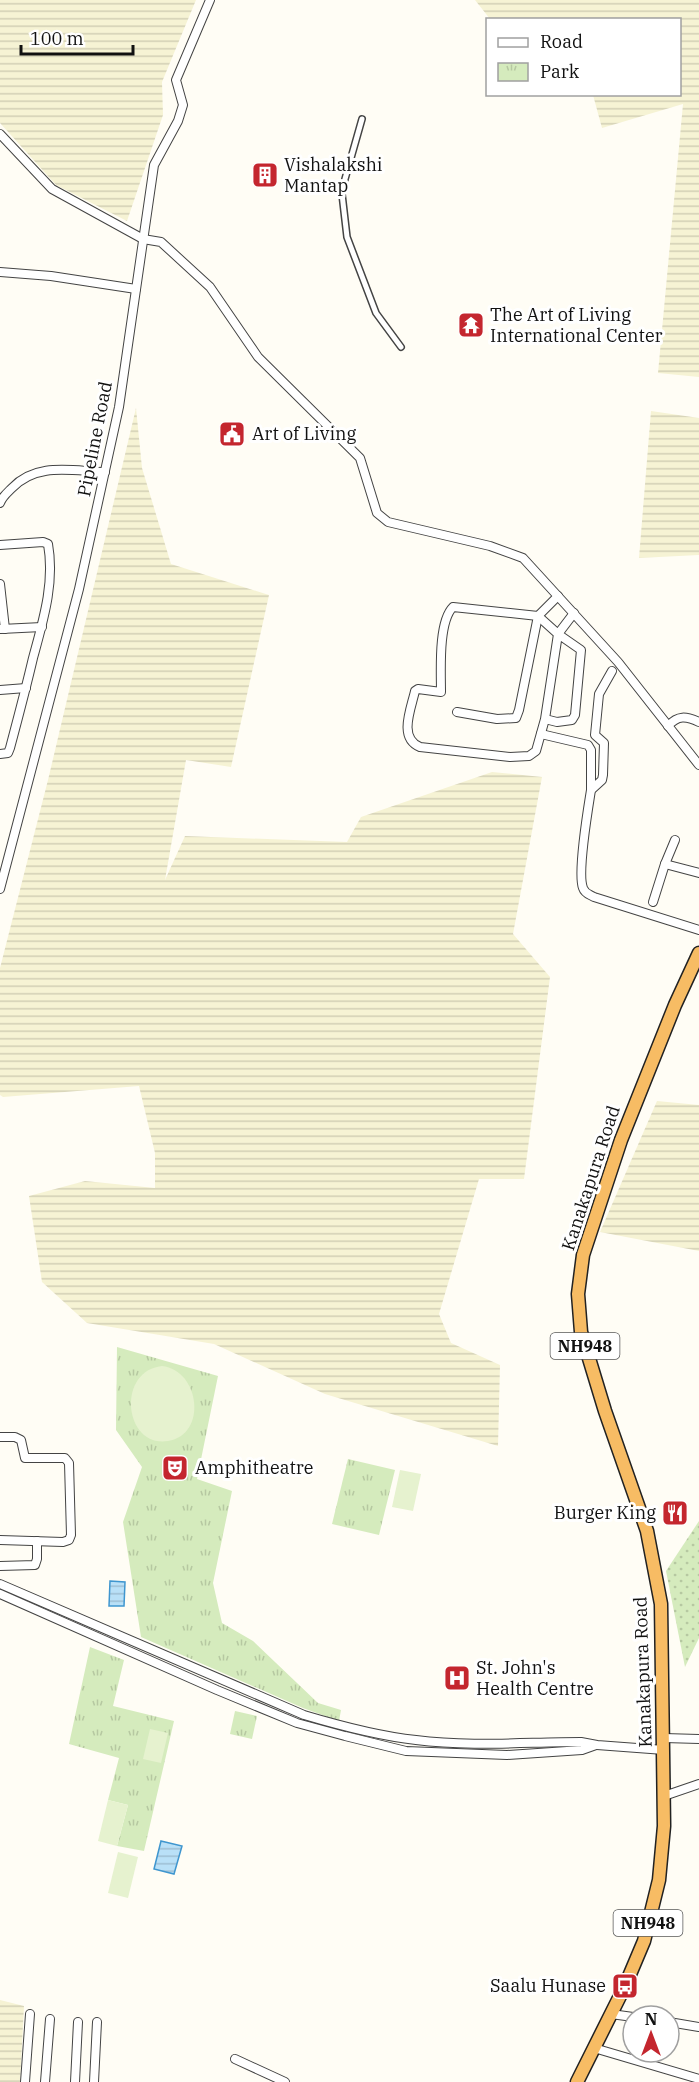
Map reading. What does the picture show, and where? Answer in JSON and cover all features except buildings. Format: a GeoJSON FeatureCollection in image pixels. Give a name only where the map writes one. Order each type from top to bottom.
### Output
{"type":"FeatureCollection","features":[{"type":"Feature","properties":{"kind":"highway","name":"Kanakapura Road"},"geometry":{"type":"LineString","coordinates":[[577,2082],[644,1941],[659,1880],[664,1826],[661,1604],[647,1532],[605,1411],[581,1332],[578,1294],[583,1254],[621,1140],[675,1005],[699,953]]}},
{"type":"Feature","properties":{"kind":"street","name":"Pipeline Road"},"geometry":{"type":"LineString","coordinates":[[0,889],[79,589],[119,407],[154,165],[183,105],[176,80],[210,0]]}},
{"type":"Feature","properties":{"kind":"street"},"geometry":{"type":"LineString","coordinates":[[362,119],[342,194],[347,237],[376,313],[401,347]]}},
{"type":"Feature","properties":{"kind":"street"},"geometry":{"type":"LineString","coordinates":[[0,134],[52,189],[143,239],[161,242],[210,287],[258,357],[360,458],[377,513],[388,522],[490,546],[523,558],[618,662],[699,765]]}},
{"type":"Feature","properties":{"kind":"street"},"geometry":{"type":"LineString","coordinates":[[0,272],[51,276],[136,289]]}},
{"type":"Feature","properties":{"kind":"street"},"geometry":{"type":"LineString","coordinates":[[0,503],[28,474],[43,470],[105,472]]}},
{"type":"Feature","properties":{"kind":"street"},"geometry":{"type":"LineString","coordinates":[[0,545],[38,542],[48,544],[49,594],[10,748],[8,753],[0,754]]}},
{"type":"Feature","properties":{"kind":"street"},"geometry":{"type":"LineString","coordinates":[[0,584],[2,629],[42,627]]}},
{"type":"Feature","properties":{"kind":"street"},"geometry":{"type":"LineString","coordinates":[[457,712],[497,719],[516,717],[538,616],[558,596]]}},
{"type":"Feature","properties":{"kind":"street"},"geometry":{"type":"LineString","coordinates":[[545,719],[568,721],[572,720],[575,715],[581,650],[558,634],[538,616],[453,608],[448,613],[443,637],[441,692],[418,688],[415,691],[407,734],[415,745],[420,747],[510,758],[530,756],[536,751],[545,719],[558,634],[574,613]]}},
{"type":"Feature","properties":{"kind":"street"},"geometry":{"type":"LineString","coordinates":[[591,790],[602,780],[603,775],[604,743],[595,734],[599,694],[612,671]]}},
{"type":"Feature","properties":{"kind":"street"},"geometry":{"type":"LineString","coordinates":[[0,690],[26,688]]}},
{"type":"Feature","properties":{"kind":"street"},"geometry":{"type":"LineString","coordinates":[[669,726],[675,719],[682,717],[690,717],[699,722]]}},
{"type":"Feature","properties":{"kind":"street"},"geometry":{"type":"LineString","coordinates":[[541,734],[588,745],[591,750],[591,790],[581,872],[582,887],[585,893],[699,930]]}},
{"type":"Feature","properties":{"kind":"street"},"geometry":{"type":"LineString","coordinates":[[653,902],[675,840]]}},
{"type":"Feature","properties":{"kind":"street"},"geometry":{"type":"LineString","coordinates":[[665,864],[699,873]]}},
{"type":"Feature","properties":{"kind":"street"},"geometry":{"type":"LineString","coordinates":[[0,1437],[15,1437],[21,1440],[25,1458],[65,1458],[69,1462],[71,1535],[69,1540],[63,1542],[0,1540]]}},
{"type":"Feature","properties":{"kind":"street"},"geometry":{"type":"LineString","coordinates":[[0,1566],[35,1565],[37,1541]]}},
{"type":"Feature","properties":{"kind":"street"},"geometry":{"type":"LineString","coordinates":[[0,1584],[304,1715],[354,1729],[417,1740],[458,1743],[664,1744],[699,1739]]}},
{"type":"Feature","properties":{"kind":"street"},"geometry":{"type":"LineString","coordinates":[[0,1594],[277,1715],[351,1738],[406,1751],[507,1755],[582,1750],[597,1745]]}},
{"type":"Feature","properties":{"kind":"street"},"geometry":{"type":"LineString","coordinates":[[351,1738],[354,1729]]}},
{"type":"Feature","properties":{"kind":"street"},"geometry":{"type":"LineString","coordinates":[[506,1743],[507,1755]]}},
{"type":"Feature","properties":{"kind":"street"},"geometry":{"type":"LineString","coordinates":[[664,1796],[699,1785]]}},
{"type":"Feature","properties":{"kind":"street"},"geometry":{"type":"LineString","coordinates":[[25,2082],[30,2014]]}},
{"type":"Feature","properties":{"kind":"street"},"geometry":{"type":"LineString","coordinates":[[611,2014],[621,2015]]}},
{"type":"Feature","properties":{"kind":"street"},"geometry":{"type":"LineString","coordinates":[[45,2082],[50,2019]]}},
{"type":"Feature","properties":{"kind":"street"},"geometry":{"type":"LineString","coordinates":[[75,2082],[78,2022]]}},
{"type":"Feature","properties":{"kind":"street"},"geometry":{"type":"LineString","coordinates":[[94,2082],[97,2022]]}},
{"type":"Feature","properties":{"kind":"street"},"geometry":{"type":"LineString","coordinates":[[681,2024],[699,2027]]}},
{"type":"Feature","properties":{"kind":"street"},"geometry":{"type":"LineString","coordinates":[[594,2048],[685,2079],[699,2079]]}},
{"type":"Feature","properties":{"kind":"street"},"geometry":{"type":"LineString","coordinates":[[235,2059],[285,2082]]}},
{"type":"Feature","properties":{"kind":"shaded area"},"geometry":{"type":"Polygon","coordinates":[[[0,0],[196,0],[162,82],[163,115],[127,221],[56,185],[0,123],[0,0]]]}},
{"type":"Feature","properties":{"kind":"shaded area"},"geometry":{"type":"Polygon","coordinates":[[[475,0],[699,0],[699,377],[658,373],[683,104],[602,128],[593,96],[681,96],[681,18],[489,18],[475,0]]]}},
{"type":"Feature","properties":{"kind":"shaded area"},"geometry":{"type":"Polygon","coordinates":[[[136,408],[142,468],[171,564],[269,595],[231,767],[186,760],[165,880],[185,836],[347,842],[361,817],[492,772],[542,777],[513,934],[550,977],[524,1179],[479,1179],[439,1314],[451,1343],[500,1365],[498,1446],[325,1394],[214,1344],[87,1323],[42,1282],[29,1196],[85,1181],[155,1188],[155,1153],[139,1086],[3,1097],[0,1095],[0,968],[48,780],[136,408]]]}},
{"type":"Feature","properties":{"kind":"shaded area"},"geometry":{"type":"Polygon","coordinates":[[[651,411],[699,418],[699,555],[639,558],[651,411]]]}},
{"type":"Feature","properties":{"kind":"shaded area"},"geometry":{"type":"Polygon","coordinates":[[[657,1101],[699,1105],[699,1251],[600,1232],[657,1101]]]}},
{"type":"Feature","properties":{"kind":"shaded area"},"geometry":{"type":"Polygon","coordinates":[[[0,2000],[24,2006],[20,2082],[0,2082],[0,2000]]]}},
{"type":"Feature","properties":{"kind":"green space"},"geometry":{"type":"Polygon","coordinates":[[[117,1347],[218,1376],[197,1479],[232,1491],[213,1583],[222,1623],[253,1641],[318,1703],[341,1710],[339,1721],[303,1708],[141,1637],[123,1522],[142,1467],[116,1430],[117,1347]]]}},
{"type":"Feature","properties":{"kind":"green space"},"geometry":{"type":"Polygon","coordinates":[[[162,1366],[175,1370],[185,1379],[194,1403],[194,1416],[189,1427],[181,1436],[168,1441],[153,1440],[142,1433],[135,1422],[131,1408],[132,1394],[137,1381],[147,1371],[162,1366]]]}},
{"type":"Feature","properties":{"kind":"green space"},"geometry":{"type":"Polygon","coordinates":[[[348,1459],[395,1470],[379,1535],[332,1524],[348,1459]]]}},
{"type":"Feature","properties":{"kind":"green space"},"geometry":{"type":"Polygon","coordinates":[[[400,1470],[421,1474],[413,1511],[392,1507],[400,1470]]]}},
{"type":"Feature","properties":{"kind":"green space"},"geometry":{"type":"Polygon","coordinates":[[[699,1521],[699,1638],[685,1667],[666,1571],[699,1521]]]}},
{"type":"Feature","properties":{"kind":"green space"},"geometry":{"type":"Polygon","coordinates":[[[90,1647],[124,1660],[113,1706],[174,1721],[144,1851],[117,1846],[128,1805],[108,1800],[119,1758],[69,1744],[90,1647]]]}},
{"type":"Feature","properties":{"kind":"green space"},"geometry":{"type":"Polygon","coordinates":[[[235,1711],[257,1716],[252,1739],[230,1734],[235,1711]]]}},
{"type":"Feature","properties":{"kind":"green space"},"geometry":{"type":"Polygon","coordinates":[[[150,1729],[168,1733],[161,1763],[143,1759],[150,1729]]]}},
{"type":"Feature","properties":{"kind":"green space"},"geometry":{"type":"Polygon","coordinates":[[[108,1800],[128,1805],[117,1846],[98,1841],[108,1800]]]}},
{"type":"Feature","properties":{"kind":"green space"},"geometry":{"type":"Polygon","coordinates":[[[118,1852],[138,1857],[128,1898],[108,1893],[118,1852]]]}},
{"type":"Feature","properties":{"kind":"water"},"geometry":{"type":"Polygon","coordinates":[[[110,1581],[125,1582],[124,1606],[109,1606],[110,1581]]]}},
{"type":"Feature","properties":{"kind":"water"},"geometry":{"type":"Polygon","coordinates":[[[161,1841],[182,1846],[174,1874],[154,1869],[161,1841]]]}},
{"type":"Feature","properties":{"kind":"place","name":"Vishalakshi Mantap"},"geometry":{"type":"Point","coordinates":[265,175]}},
{"type":"Feature","properties":{"kind":"place","name":"The Art of Living International Center"},"geometry":{"type":"Point","coordinates":[471,325]}},
{"type":"Feature","properties":{"kind":"place","name":"Art of Living"},"geometry":{"type":"Point","coordinates":[232,434]}},
{"type":"Feature","properties":{"kind":"place","name":"Amphitheatre"},"geometry":{"type":"Point","coordinates":[175,1468]}},
{"type":"Feature","properties":{"kind":"place","name":"Burger King"},"geometry":{"type":"Point","coordinates":[675,1513]}},
{"type":"Feature","properties":{"kind":"place","name":"St. John's Health Centre"},"geometry":{"type":"Point","coordinates":[457,1678]}},
{"type":"Feature","properties":{"kind":"place","name":"Saalu Hunase"},"geometry":{"type":"Point","coordinates":[625,1986]}}]}
